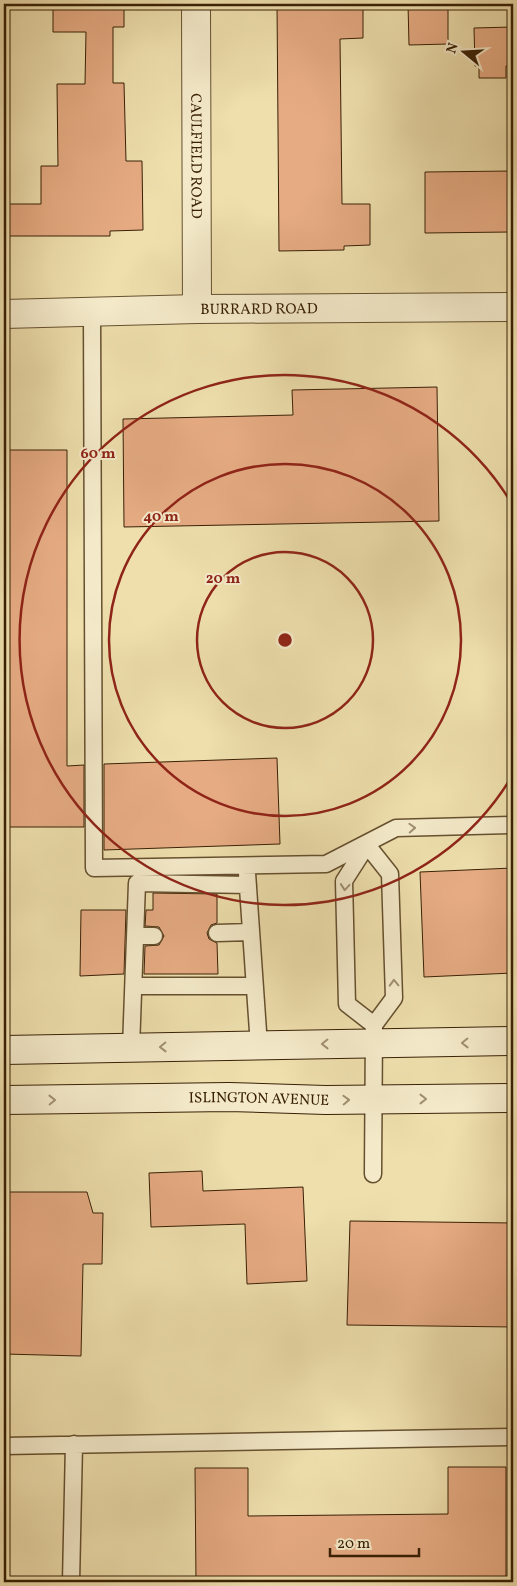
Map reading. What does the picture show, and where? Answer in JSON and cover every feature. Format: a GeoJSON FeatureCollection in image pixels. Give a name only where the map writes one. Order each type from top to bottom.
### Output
{"type":"FeatureCollection","features":[{"type":"Feature","properties":{"kind":"main road","name":"CAULFIELD ROAD"},"geometry":{"type":"LineString","coordinates":[[196,4],[197,309]]}},
{"type":"Feature","properties":{"kind":"main road","name":"BURRARD ROAD"},"geometry":{"type":"LineString","coordinates":[[4,314],[197,309],[513,307]]}},
{"type":"Feature","properties":{"kind":"main road"},"geometry":{"type":"LineString","coordinates":[[4,1050],[259,1046],[374,1034],[513,1041]]}},
{"type":"Feature","properties":{"kind":"main road","name":"ISLINGTON AVENUE"},"geometry":{"type":"LineString","coordinates":[[4,1100],[229,1097],[326,1100],[513,1098]]}},
{"type":"Feature","properties":{"kind":"lane"},"geometry":{"type":"LineString","coordinates":[[92,312],[94,868],[326,864],[367,845],[396,828],[513,825]]}},
{"type":"Feature","properties":{"kind":"lane"},"geometry":{"type":"LineString","coordinates":[[367,845],[390,874],[394,988],[394,998],[374,1034],[374,1174]]}},
{"type":"Feature","properties":{"kind":"lane"},"geometry":{"type":"LineString","coordinates":[[367,845],[344,881],[347,1004],[374,1034]]}},
{"type":"Feature","properties":{"kind":"lane"},"geometry":{"type":"LineString","coordinates":[[246,866],[259,1046]]}},
{"type":"Feature","properties":{"kind":"lane"},"geometry":{"type":"LineString","coordinates":[[131,1048],[137,884],[248,885]]}},
{"type":"Feature","properties":{"kind":"lane"},"geometry":{"type":"LineString","coordinates":[[218,933],[251,932]]}},
{"type":"Feature","properties":{"kind":"lane"},"geometry":{"type":"LineString","coordinates":[[136,936],[154,936]]}},
{"type":"Feature","properties":{"kind":"lane"},"geometry":{"type":"LineString","coordinates":[[134,986],[254,986]]}},
{"type":"Feature","properties":{"kind":"lane"},"geometry":{"type":"LineString","coordinates":[[4,1446],[513,1437]]}},
{"type":"Feature","properties":{"kind":"lane"},"geometry":{"type":"LineString","coordinates":[[71,1582],[74,1444]]}},
{"type":"Feature","properties":{"kind":"building"},"geometry":{"type":"Polygon","coordinates":[[[53,4],[124,4],[124,27],[113,27],[113,83],[124,83],[126,161],[142,161],[143,230],[110,231],[110,236],[4,236],[4,204],[41,204],[41,166],[58,166],[57,84],[85,84],[86,32],[53,32],[53,4]]]}},
{"type":"Feature","properties":{"kind":"building"},"geometry":{"type":"Polygon","coordinates":[[[277,4],[363,4],[363,38],[340,39],[342,204],[370,204],[370,245],[344,246],[344,250],[279,251],[277,4]]]}},
{"type":"Feature","properties":{"kind":"building"},"geometry":{"type":"Polygon","coordinates":[[[408,4],[448,4],[448,44],[409,45],[408,4]]]}},
{"type":"Feature","properties":{"kind":"building"},"geometry":{"type":"Polygon","coordinates":[[[513,27],[513,66],[506,66],[506,78],[479,78],[479,66],[475,66],[474,28],[513,27]]]}},
{"type":"Feature","properties":{"kind":"building"},"geometry":{"type":"Polygon","coordinates":[[[513,171],[513,195],[510,195],[510,232],[425,233],[425,172],[513,171]]]}},
{"type":"Feature","properties":{"kind":"building"},"geometry":{"type":"Polygon","coordinates":[[[437,387],[439,521],[124,527],[123,419],[293,415],[292,390],[437,387]]]}},
{"type":"Feature","properties":{"kind":"building"},"geometry":{"type":"Polygon","coordinates":[[[4,450],[67,450],[67,766],[84,765],[84,827],[4,827],[4,450]]]}},
{"type":"Feature","properties":{"kind":"building"},"geometry":{"type":"Polygon","coordinates":[[[277,758],[280,844],[104,850],[104,764],[277,758]]]}},
{"type":"Feature","properties":{"kind":"building"},"geometry":{"type":"Polygon","coordinates":[[[513,868],[513,973],[424,977],[420,872],[513,868]]]}},
{"type":"Feature","properties":{"kind":"building"},"geometry":{"type":"Polygon","coordinates":[[[153,893],[217,894],[217,923],[211,925],[207,933],[209,939],[217,943],[218,974],[144,974],[145,946],[159,945],[164,936],[159,927],[145,926],[146,910],[153,910],[153,893]]]}},
{"type":"Feature","properties":{"kind":"building"},"geometry":{"type":"Polygon","coordinates":[[[81,910],[126,910],[124,974],[80,976],[81,910]]]}},
{"type":"Feature","properties":{"kind":"building"},"geometry":{"type":"Polygon","coordinates":[[[202,1171],[203,1191],[303,1187],[307,1281],[247,1284],[245,1224],[151,1227],[149,1173],[202,1171]]]}},
{"type":"Feature","properties":{"kind":"building"},"geometry":{"type":"Polygon","coordinates":[[[4,1192],[87,1192],[93,1213],[103,1213],[102,1264],[83,1264],[81,1356],[4,1354],[4,1192]]]}},
{"type":"Feature","properties":{"kind":"building"},"geometry":{"type":"Polygon","coordinates":[[[350,1221],[513,1223],[513,1327],[347,1325],[350,1221]]]}},
{"type":"Feature","properties":{"kind":"building"},"geometry":{"type":"Polygon","coordinates":[[[448,1467],[506,1467],[506,1582],[196,1582],[195,1468],[248,1468],[248,1516],[448,1514],[448,1467]]]}}]}
